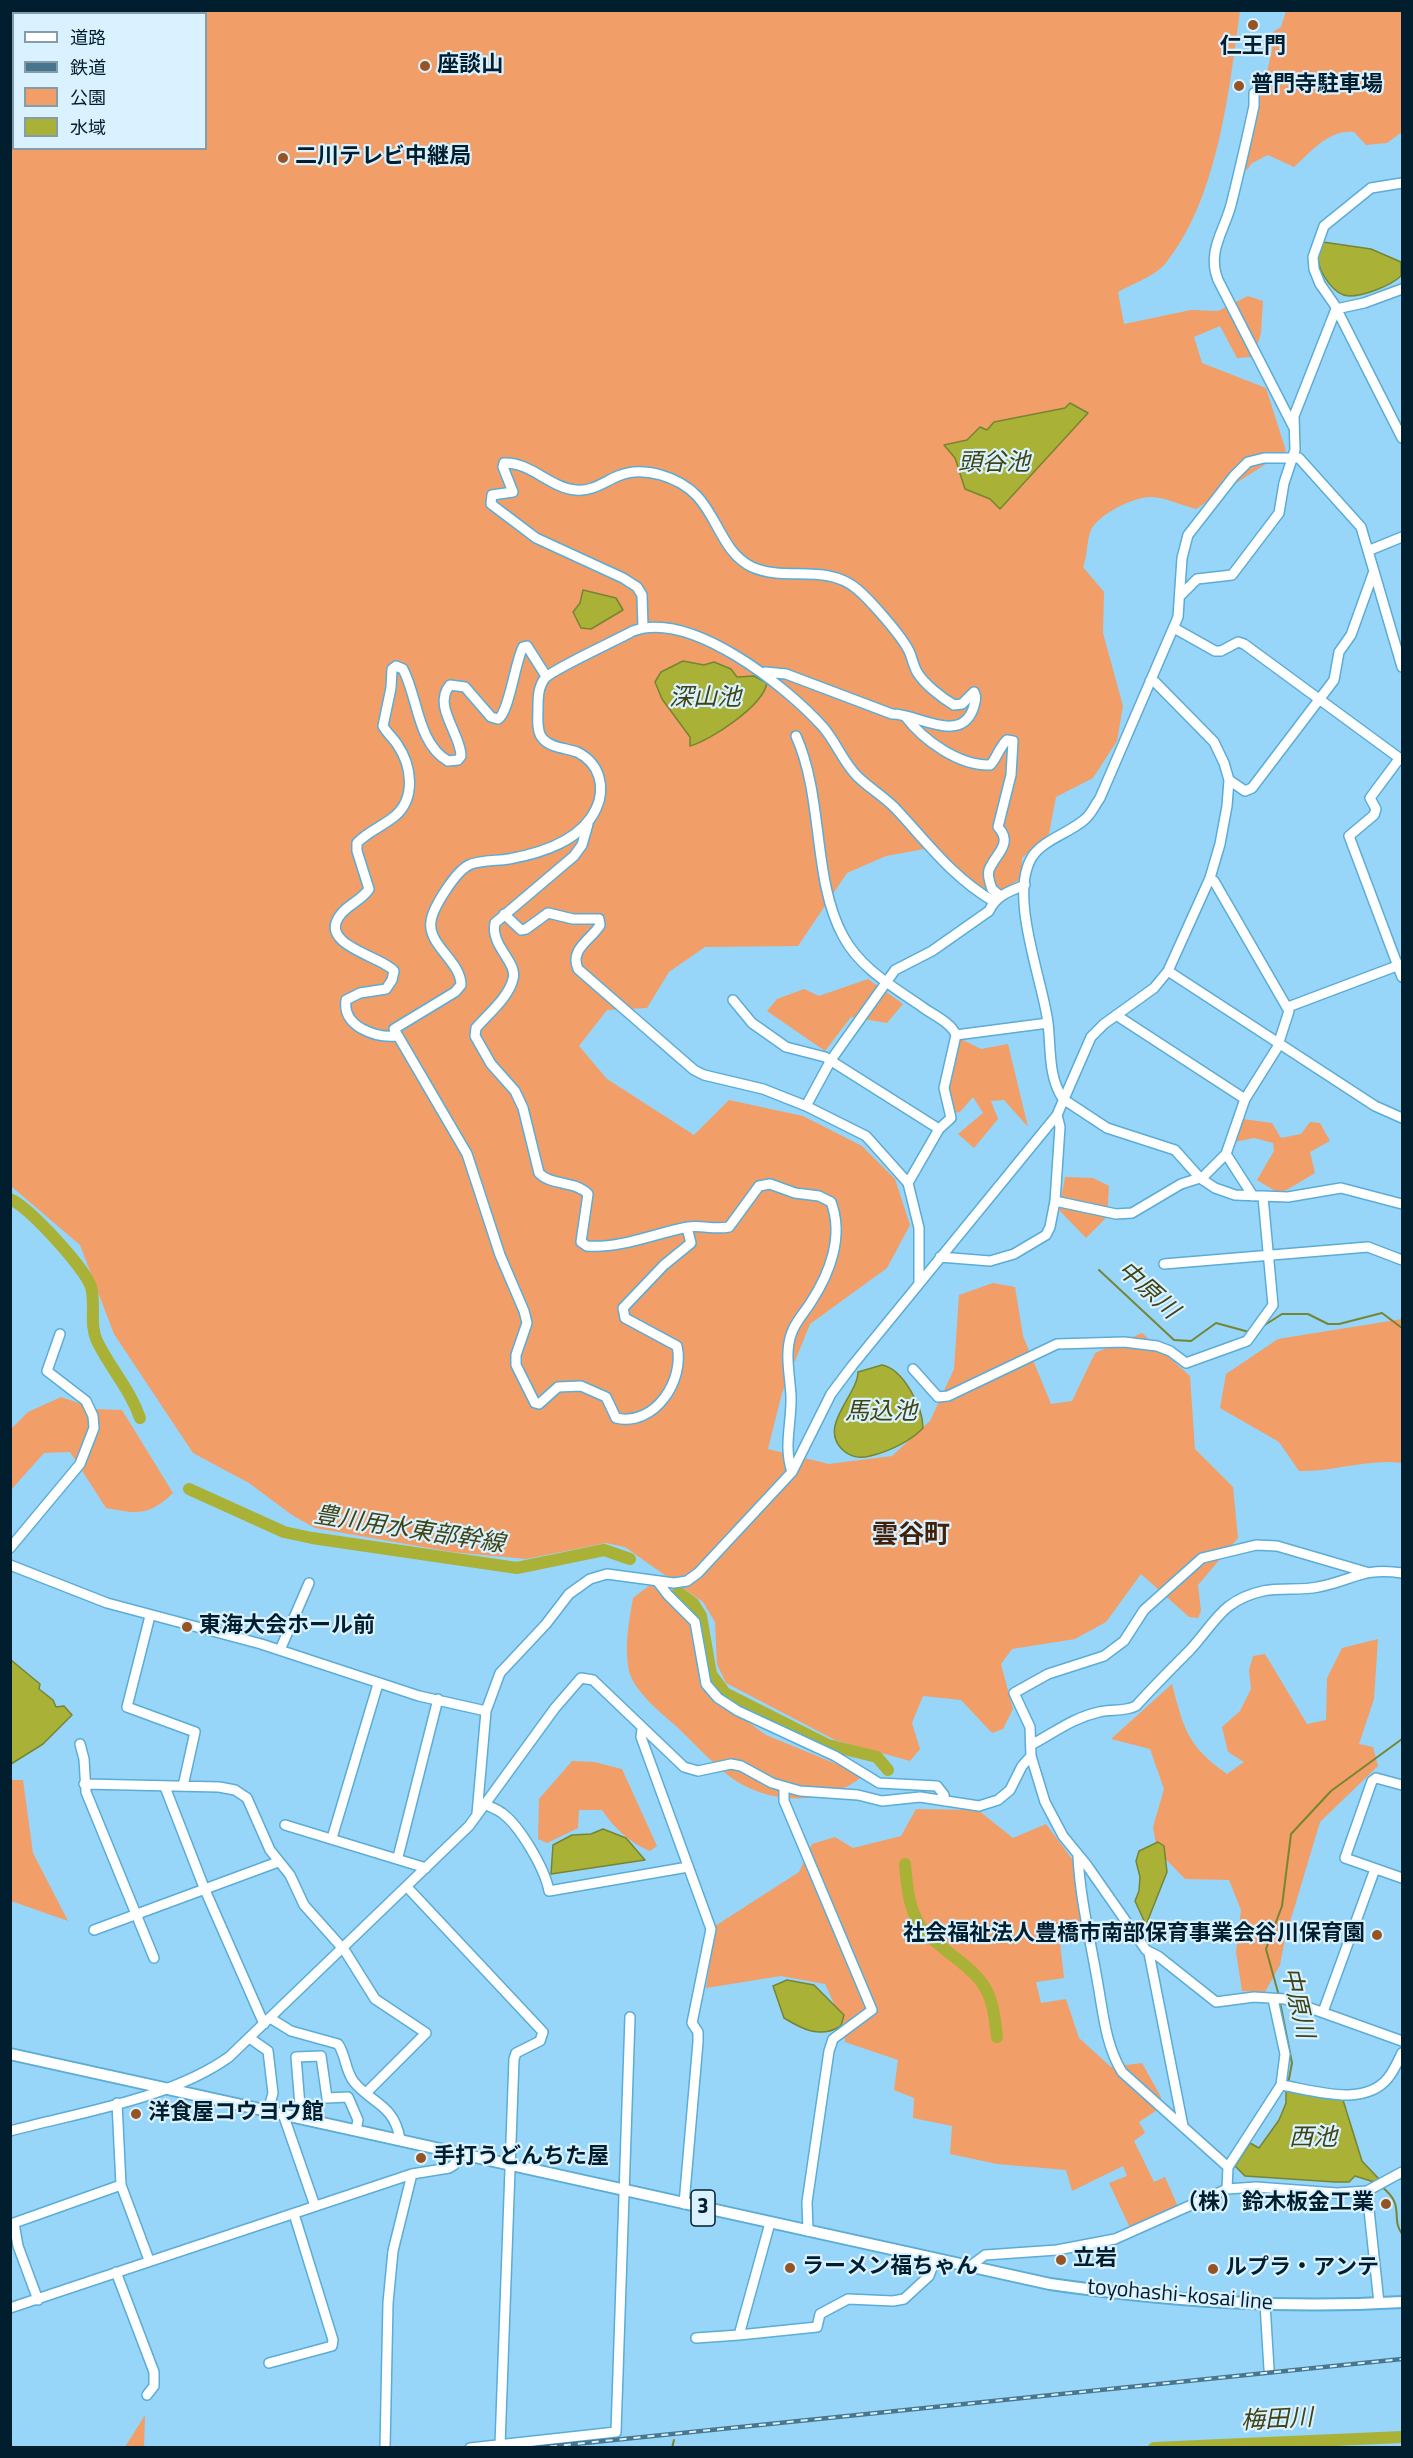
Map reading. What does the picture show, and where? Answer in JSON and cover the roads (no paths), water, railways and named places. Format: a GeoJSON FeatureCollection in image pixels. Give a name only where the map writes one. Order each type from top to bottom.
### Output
{"type":"FeatureCollection","features":[{"type":"Feature","properties":{"kind":"main road","name":"toyohashi-kosai line"},"geometry":{"type":"LineString","coordinates":[[10,2054],[164,2090],[400,2139],[934,2260],[1050,2284],[1190,2302],[1337,2306],[1402,2302]]}},
{"type":"Feature","properties":{"kind":"street"},"geometry":{"type":"LineString","coordinates":[[1254,93],[1254,106],[1232,203],[1215,245],[1213,260],[1218,280],[1293,426]]}},
{"type":"Feature","properties":{"kind":"street"},"geometry":{"type":"LineString","coordinates":[[1402,183],[1371,188],[1324,226],[1313,257],[1314,269],[1402,438]]}},
{"type":"Feature","properties":{"kind":"street"},"geometry":{"type":"LineString","coordinates":[[1336,309],[1364,303],[1402,289]]}},
{"type":"Feature","properties":{"kind":"street"},"geometry":{"type":"LineString","coordinates":[[1181,595],[1197,579],[1227,577],[1235,572],[1279,513],[1284,483],[1295,444],[1294,416],[1336,309]]}},
{"type":"Feature","properties":{"kind":"street"},"geometry":{"type":"LineString","coordinates":[[1402,667],[1370,550],[1361,527],[1306,464],[1292,456],[1248,462],[1234,476],[1188,535],[1182,558],[1181,595],[1174,628],[1100,798],[1086,819],[1032,856],[1025,874],[1028,940],[1048,1023],[1049,1056],[1059,1092],[1064,1098],[1107,1128],[1175,1150],[1200,1178],[1215,1188],[1235,1195],[1288,1197],[1341,1188],[1402,1204]]}},
{"type":"Feature","properties":{"kind":"street"},"geometry":{"type":"LineString","coordinates":[[643,627],[642,594],[637,587],[624,578],[536,537],[491,504],[492,495],[513,492],[503,467],[504,464],[534,471],[575,490],[590,489],[621,475],[658,473],[697,496],[721,536],[750,566],[768,573],[816,573],[856,587],[878,608],[909,650],[922,679],[954,705],[962,704],[975,692],[970,716],[961,724],[934,725],[904,714],[892,714],[786,674],[762,672]]}},
{"type":"Feature","properties":{"kind":"street"},"geometry":{"type":"LineString","coordinates":[[1370,550],[1402,537]]}},
{"type":"Feature","properties":{"kind":"street"},"geometry":{"type":"LineString","coordinates":[[1229,780],[1245,791],[1252,788],[1337,674],[1340,652],[1352,635],[1374,571]]}},
{"type":"Feature","properties":{"kind":"street"},"geometry":{"type":"LineString","coordinates":[[792,1472],[787,1454],[791,1396],[788,1345],[793,1330],[813,1299],[832,1262],[836,1245],[835,1218],[831,1202],[819,1196],[795,1193],[765,1185],[759,1186],[729,1227],[687,1228],[618,1243],[587,1246],[581,1242],[588,1194],[581,1186],[543,1178],[539,1173],[523,1107],[515,1091],[484,1054],[475,1036],[476,1028],[507,991],[513,980],[513,971],[494,933],[495,923],[574,856],[582,845],[588,824],[602,795],[601,779],[592,765],[579,753],[543,740],[540,733],[538,695],[546,676],[643,627],[664,627],[726,651],[762,672],[800,703],[825,729],[855,774],[894,807],[968,886],[997,898]]}},
{"type":"Feature","properties":{"kind":"street"},"geometry":{"type":"LineString","coordinates":[[1174,628],[1215,651],[1221,651],[1238,642],[1244,644],[1401,759],[1370,798],[1376,809],[1374,815],[1349,836],[1400,965],[1402,977]]}},
{"type":"Feature","properties":{"kind":"street"},"geometry":{"type":"LineString","coordinates":[[397,1036],[378,1036],[369,1033],[350,1016],[346,1008],[346,1000],[360,993],[386,989],[390,985],[394,971],[343,942],[337,930],[340,914],[369,889],[357,851],[357,843],[394,817],[404,807],[409,797],[409,780],[403,757],[383,726],[391,688],[392,669],[396,666],[403,669],[427,736],[448,761],[458,760],[461,756],[444,702],[445,692],[450,685],[465,687],[491,717],[498,719],[505,711],[516,660],[523,647],[527,646],[534,654],[546,676]]}},
{"type":"Feature","properties":{"kind":"street"},"geometry":{"type":"LineString","coordinates":[[477,1814],[486,1711],[500,1673],[546,1624],[568,1594],[590,1579],[607,1574],[658,1582],[687,1581],[698,1573],[792,1472],[831,1394],[1057,1115],[1091,1037],[1116,1015],[1154,988],[1168,971],[1210,878],[1220,844],[1229,780],[1214,742],[1188,713],[1155,682],[1150,681]]}},
{"type":"Feature","properties":{"kind":"street"},"geometry":{"type":"LineString","coordinates":[[904,714],[934,744],[971,763],[990,765],[994,762],[997,751],[1007,740],[1013,741],[1011,775],[998,827],[1003,832],[1005,843],[989,870],[992,889],[997,898]]}},
{"type":"Feature","properties":{"kind":"street"},"geometry":{"type":"LineString","coordinates":[[796,736],[812,791],[824,871],[842,934],[855,955],[886,982],[948,1025],[956,1035]]}},
{"type":"Feature","properties":{"kind":"street"},"geometry":{"type":"LineString","coordinates":[[588,824],[577,835],[563,842],[511,858],[468,866],[460,874],[439,902],[431,924],[434,937],[460,976],[461,985],[455,992],[394,1028],[467,1154],[500,1255],[524,1311],[527,1323],[516,1355],[516,1365],[535,1403],[539,1404],[563,1386],[581,1386],[606,1397],[616,1418],[632,1418],[647,1413],[657,1406],[666,1395],[677,1373],[676,1346],[625,1318],[623,1308],[664,1265],[691,1243],[687,1228]]}},
{"type":"Feature","properties":{"kind":"street"},"geometry":{"type":"LineString","coordinates":[[1055,1201],[1116,1214],[1132,1213],[1181,1184],[1200,1178],[1226,1154],[1245,1098],[1278,1041],[1288,1007],[1214,881],[1210,878]]}},
{"type":"Feature","properties":{"kind":"street"},"geometry":{"type":"LineString","coordinates":[[806,1106],[831,1060],[895,970],[932,951],[989,911],[997,898],[1025,885]]}},
{"type":"Feature","properties":{"kind":"street"},"geometry":{"type":"LineString","coordinates":[[504,914],[521,930],[526,929],[548,913],[573,919],[599,919],[600,925],[597,930],[582,944],[577,953],[576,965],[583,976],[694,1070],[704,1075],[763,1089],[806,1106],[866,1136],[908,1182],[919,1228],[919,1283]]}},
{"type":"Feature","properties":{"kind":"street"},"geometry":{"type":"LineString","coordinates":[[1288,1007],[1400,965]]}},
{"type":"Feature","properties":{"kind":"street"},"geometry":{"type":"LineString","coordinates":[[1168,971],[1375,1106],[1402,1118]]}},
{"type":"Feature","properties":{"kind":"street"},"geometry":{"type":"LineString","coordinates":[[733,1000],[753,1023],[786,1047],[831,1060],[939,1129]]}},
{"type":"Feature","properties":{"kind":"street"},"geometry":{"type":"LineString","coordinates":[[1116,1015],[1245,1098]]}},
{"type":"Feature","properties":{"kind":"street"},"geometry":{"type":"LineString","coordinates":[[956,1035],[1048,1023]]}},
{"type":"Feature","properties":{"kind":"street"},"geometry":{"type":"LineString","coordinates":[[908,1182],[939,1129],[951,1118],[944,1088],[956,1035]]}},
{"type":"Feature","properties":{"kind":"street"},"geometry":{"type":"LineString","coordinates":[[940,1257],[990,1261],[1014,1254],[1046,1235],[1050,1227],[1055,1201],[1060,1127],[1057,1115]]}},
{"type":"Feature","properties":{"kind":"street"},"geometry":{"type":"LineString","coordinates":[[1226,1154],[1253,1196]]}},
{"type":"Feature","properties":{"kind":"street"},"geometry":{"type":"LineString","coordinates":[[914,1370],[938,1396],[948,1396],[1057,1344],[1124,1342],[1157,1346],[1170,1351],[1186,1363],[1196,1362],[1247,1341],[1273,1305],[1263,1197]]}},
{"type":"Feature","properties":{"kind":"street"},"geometry":{"type":"LineString","coordinates":[[1164,1264],[1368,1247],[1402,1260]]}},
{"type":"Feature","properties":{"kind":"street"},"geometry":{"type":"LineString","coordinates":[[10,1548],[80,1464],[94,1428],[93,1416],[86,1401],[47,1371],[60,1334]]}},
{"type":"Feature","properties":{"kind":"street"},"geometry":{"type":"LineString","coordinates":[[1183,2126],[1149,1953],[1086,1864],[1063,1836],[1045,1802],[1031,1756],[1030,1727],[1014,1693],[1048,1674],[1104,1656],[1124,1641],[1144,1610],[1202,1558],[1256,1545],[1277,1545],[1366,1572]]}},
{"type":"Feature","properties":{"kind":"street"},"geometry":{"type":"LineString","coordinates":[[10,1565],[83,1595],[150,1616],[189,1624],[280,1650],[378,1684],[486,1711]]}},
{"type":"Feature","properties":{"kind":"street"},"geometry":{"type":"LineString","coordinates":[[1031,1745],[1071,1721],[1099,1712],[1128,1710],[1136,1706],[1192,1648],[1216,1615],[1236,1601],[1263,1591],[1318,1587],[1366,1572],[1380,1570],[1402,1573]]}},
{"type":"Feature","properties":{"kind":"street"},"geometry":{"type":"LineString","coordinates":[[658,1582],[694,1622],[706,1684],[718,1698],[738,1711],[835,1756],[879,1783],[938,1786],[945,1801]]}},
{"type":"Feature","properties":{"kind":"street"},"geometry":{"type":"LineString","coordinates":[[280,1650],[309,1583]]}},
{"type":"Feature","properties":{"kind":"street"},"geometry":{"type":"LineString","coordinates":[[150,1616],[127,1707],[195,1732],[183,1786]]}},
{"type":"Feature","properties":{"kind":"street"},"geometry":{"type":"LineString","coordinates":[[10,2131],[164,2090],[210,2070],[250,2039],[469,1826],[555,1708],[581,1678],[593,1680],[684,1767],[698,1771],[731,1764],[741,1766],[784,1788],[858,1795],[882,1801],[920,1797],[979,1806],[998,1800],[1010,1790],[1022,1766],[1031,1756]]}},
{"type":"Feature","properties":{"kind":"street"},"geometry":{"type":"LineString","coordinates":[[332,1838],[378,1684]]}},
{"type":"Feature","properties":{"kind":"street"},"geometry":{"type":"LineString","coordinates":[[398,1857],[438,1699]]}},
{"type":"Feature","properties":{"kind":"street"},"geometry":{"type":"LineString","coordinates":[[642,1729],[641,1737],[711,1929],[692,2023],[698,2032],[698,2042],[684,2204]]}},
{"type":"Feature","properties":{"kind":"street"},"geometry":{"type":"LineString","coordinates":[[80,1744],[84,1759],[84,1784],[154,1958]]}},
{"type":"Feature","properties":{"kind":"street"},"geometry":{"type":"LineString","coordinates":[[1402,1785],[1376,1778],[1372,1781],[1345,1858],[1402,1878]]}},
{"type":"Feature","properties":{"kind":"street"},"geometry":{"type":"LineString","coordinates":[[84,1784],[183,1786],[235,1790],[247,1798],[270,1850],[290,1875],[304,1905],[341,1948],[375,1999],[426,2033],[368,2092]]}},
{"type":"Feature","properties":{"kind":"street"},"geometry":{"type":"LineString","coordinates":[[165,1787],[206,1890],[267,2021],[291,2031],[338,2044],[355,2083],[382,2104],[391,2117],[400,2139]]}},
{"type":"Feature","properties":{"kind":"street"},"geometry":{"type":"LineString","coordinates":[[784,1788],[784,1801],[872,2010],[833,2039],[807,2202],[808,2231]]}},
{"type":"Feature","properties":{"kind":"street"},"geometry":{"type":"LineString","coordinates":[[485,1804],[501,1812],[511,1821],[540,1864],[549,1891],[688,1867]]}},
{"type":"Feature","properties":{"kind":"street"},"geometry":{"type":"LineString","coordinates":[[285,1825],[398,1857],[426,1868]]}},
{"type":"Feature","properties":{"kind":"street"},"geometry":{"type":"LineString","coordinates":[[1078,1856],[1086,1923],[1108,2042],[1122,2072],[1228,2167]]}},
{"type":"Feature","properties":{"kind":"street"},"geometry":{"type":"LineString","coordinates":[[94,1929],[136,1916],[278,1862]]}},
{"type":"Feature","properties":{"kind":"street"},"geometry":{"type":"LineString","coordinates":[[1323,2012],[1375,1869]]}},
{"type":"Feature","properties":{"kind":"street"},"geometry":{"type":"LineString","coordinates":[[407,1887],[543,2032],[540,2041],[516,2053],[514,2059],[500,2445]]}},
{"type":"Feature","properties":{"kind":"street"},"geometry":{"type":"LineString","coordinates":[[1149,1953],[1158,1956],[1216,2002],[1254,1996],[1278,1999],[1323,2012],[1402,2041]]}},
{"type":"Feature","properties":{"kind":"street"},"geometry":{"type":"LineString","coordinates":[[1227,2189],[1228,2167],[1285,2085],[1285,2054],[1278,1999]]}},
{"type":"Feature","properties":{"kind":"street"},"geometry":{"type":"LineString","coordinates":[[470,2448],[616,2433],[622,2190],[630,2017]]}},
{"type":"Feature","properties":{"kind":"street"},"geometry":{"type":"LineString","coordinates":[[250,2039],[268,2051],[273,2093],[268,2111]]}},
{"type":"Feature","properties":{"kind":"street"},"geometry":{"type":"LineString","coordinates":[[1285,2085],[1353,2096],[1365,2093],[1388,2078],[1402,2053]]}},
{"type":"Feature","properties":{"kind":"street"},"geometry":{"type":"LineString","coordinates":[[301,2118],[296,2057],[321,2056],[327,2098],[348,2097],[358,2120],[356,2130]]}},
{"type":"Feature","properties":{"kind":"street"},"geometry":{"type":"LineString","coordinates":[[117,2103],[121,2185],[149,2260]]}},
{"type":"Feature","properties":{"kind":"street"},"geometry":{"type":"LineString","coordinates":[[283,2114],[315,2206]]}},
{"type":"Feature","properties":{"kind":"street"},"geometry":{"type":"LineString","coordinates":[[10,2308],[412,2174],[449,2168],[454,2165],[459,2152]]}},
{"type":"Feature","properties":{"kind":"street"},"geometry":{"type":"LineString","coordinates":[[969,2267],[984,2255],[1005,2256],[1057,2250],[1114,2239],[1227,2189],[1256,2187],[1337,2193],[1375,2187],[1402,2172]]}},
{"type":"Feature","properties":{"kind":"street"},"geometry":{"type":"LineString","coordinates":[[385,2448],[390,2282],[393,2252],[412,2174]]}},
{"type":"Feature","properties":{"kind":"street"},"geometry":{"type":"LineString","coordinates":[[38,2300],[14,2247],[14,2223],[121,2185]]}},
{"type":"Feature","properties":{"kind":"street"},"geometry":{"type":"LineString","coordinates":[[1375,2187],[1379,2303]]}},
{"type":"Feature","properties":{"kind":"street"},"geometry":{"type":"LineString","coordinates":[[269,2363],[332,2346],[333,2340],[294,2214]]}},
{"type":"Feature","properties":{"kind":"street"},"geometry":{"type":"LineString","coordinates":[[739,2335],[770,2223]]}},
{"type":"Feature","properties":{"kind":"street"},"geometry":{"type":"LineString","coordinates":[[696,2338],[817,2327],[820,2314],[848,2299],[893,2301],[904,2299],[929,2276],[934,2260]]}},
{"type":"Feature","properties":{"kind":"street"},"geometry":{"type":"LineString","coordinates":[[116,2272],[154,2372],[154,2386],[147,2396]]}},
{"type":"Feature","properties":{"kind":"street"},"geometry":{"type":"LineString","coordinates":[[1265,2304],[1269,2369]]}},
{"type":"Feature","properties":{"kind":"water"},"geometry":{"type":"Polygon","coordinates":[[[1323,242],[1371,249],[1401,262],[1401,276],[1384,287],[1369,292],[1355,296],[1343,295],[1333,288],[1321,270],[1318,257],[1323,242]]]}},
{"type":"Feature","properties":{"kind":"water","name":"頭谷池"},"geometry":{"type":"Polygon","coordinates":[[[1070,403],[1088,413],[1000,509],[990,499],[965,489],[955,458],[944,445],[967,440],[980,427],[987,430],[994,422],[1065,408],[1070,403]]]}},
{"type":"Feature","properties":{"kind":"water"},"geometry":{"type":"Polygon","coordinates":[[[583,590],[616,598],[623,610],[591,629],[581,628],[573,612],[580,603],[583,590]]]}},
{"type":"Feature","properties":{"kind":"water","name":"深山池"},"geometry":{"type":"Polygon","coordinates":[[[683,661],[704,665],[714,662],[731,669],[737,677],[754,676],[767,683],[756,702],[735,721],[710,737],[690,746],[690,737],[662,699],[655,682],[661,672],[683,661]]]}},
{"type":"Feature","properties":{"kind":"water","name":"馬込池"},"geometry":{"type":"Polygon","coordinates":[[[882,1365],[897,1374],[910,1390],[920,1410],[923,1428],[906,1442],[892,1449],[867,1457],[854,1456],[844,1451],[837,1442],[834,1432],[836,1422],[852,1391],[858,1372],[882,1365]]]}},
{"type":"Feature","properties":{"kind":"water"},"geometry":{"type":"Polygon","coordinates":[[[11,1660],[40,1684],[39,1689],[53,1700],[56,1707],[64,1706],[72,1715],[43,1744],[11,1764],[11,1660]]]}},
{"type":"Feature","properties":{"kind":"water"},"geometry":{"type":"Polygon","coordinates":[[[603,1829],[626,1838],[645,1860],[551,1874],[553,1845],[572,1835],[591,1834],[603,1829]]]}},
{"type":"Feature","properties":{"kind":"water"},"geometry":{"type":"Polygon","coordinates":[[[1158,1842],[1164,1846],[1167,1872],[1146,1925],[1135,1901],[1139,1891],[1140,1877],[1136,1861],[1139,1851],[1158,1842]]]}},
{"type":"Feature","properties":{"kind":"water"},"geometry":{"type":"Polygon","coordinates":[[[787,1980],[814,1985],[844,2015],[841,2026],[826,2032],[818,2032],[804,2029],[784,2018],[773,1986],[787,1980]]]}},
{"type":"Feature","properties":{"kind":"water","name":"西池"},"geometry":{"type":"Polygon","coordinates":[[[1286,2091],[1343,2100],[1362,2161],[1379,2179],[1374,2182],[1355,2176],[1349,2182],[1335,2182],[1245,2176],[1235,2166],[1250,2143],[1259,2148],[1279,2120],[1286,2103],[1286,2091]]]}},
{"type":"Feature","properties":{"kind":"waterway","name":"豊川用水東部幹線"},"geometry":{"type":"LineString","coordinates":[[10,1199],[42,1225],[87,1278],[91,1287],[93,1328],[97,1341],[131,1398],[140,1418]]}},
{"type":"Feature","properties":{"kind":"waterway","name":"中原川"},"geometry":{"type":"LineString","coordinates":[[1099,1270],[1174,1340],[1191,1341],[1216,1323],[1249,1332]]}},
{"type":"Feature","properties":{"kind":"waterway","name":"中原川"},"geometry":{"type":"LineString","coordinates":[[1260,1328],[1282,1314],[1308,1314],[1328,1324],[1339,1324],[1382,1313],[1402,1328]]}},
{"type":"Feature","properties":{"kind":"waterway","name":"豊川用水東部幹線"},"geometry":{"type":"LineString","coordinates":[[189,1489],[284,1532],[312,1538],[517,1568],[604,1550],[630,1559]]}},
{"type":"Feature","properties":{"kind":"waterway","name":"豊川用水東部幹線"},"geometry":{"type":"LineString","coordinates":[[678,1592],[693,1603],[701,1616],[711,1674],[725,1693],[828,1745],[877,1757],[888,1770]]}},
{"type":"Feature","properties":{"kind":"waterway","name":"中原川"},"geometry":{"type":"LineString","coordinates":[[1279,1996],[1266,1949],[1282,1906],[1291,1834],[1331,1791],[1402,1739]]}},
{"type":"Feature","properties":{"kind":"waterway","name":"豊川用水東部幹線"},"geometry":{"type":"LineString","coordinates":[[905,1864],[909,1896],[917,1920],[927,1934],[971,1971],[985,1987],[993,2008],[997,2037]]}},
{"type":"Feature","properties":{"kind":"waterway","name":"中原川"},"geometry":{"type":"LineString","coordinates":[[1280,2002],[1292,2063],[1288,2084]]}},
{"type":"Feature","properties":{"kind":"waterway"},"geometry":{"type":"LineString","coordinates":[[1382,2187],[1394,2200],[1397,2222],[1402,2234]]}},
{"type":"Feature","properties":{"kind":"waterway"},"geometry":{"type":"LineString","coordinates":[[1402,2419],[1402,2436]]}},
{"type":"Feature","properties":{"kind":"waterway","name":"梅田川"},"geometry":{"type":"LineString","coordinates":[[1154,2448],[1402,2437]]}},
{"type":"Feature","properties":{"kind":"waterway"},"geometry":{"type":"LineString","coordinates":[[672,2448],[674,2440]]}},
{"type":"Feature","properties":{"kind":"railway"},"geometry":{"type":"LineString","coordinates":[[536,2448],[1402,2359]]}},
{"type":"Feature","properties":{"kind":"place","name":"仁王門"},"geometry":{"type":"Point","coordinates":[1253,25]}},
{"type":"Feature","properties":{"kind":"place","name":"座談山"},"geometry":{"type":"Point","coordinates":[425,66]}},
{"type":"Feature","properties":{"kind":"place","name":"普門寺駐車場"},"geometry":{"type":"Point","coordinates":[1239,86]}},
{"type":"Feature","properties":{"kind":"place","name":"二川テレビ中継局"},"geometry":{"type":"Point","coordinates":[283,158]}},
{"type":"Feature","properties":{"kind":"place","name":"東海大会ホール前"},"geometry":{"type":"Point","coordinates":[187,1627]}},
{"type":"Feature","properties":{"kind":"place","name":"社会福祉法人豊橋市南部保育事業会谷川保育園"},"geometry":{"type":"Point","coordinates":[1377,1935]}},
{"type":"Feature","properties":{"kind":"place","name":"洋食屋コウヨウ館"},"geometry":{"type":"Point","coordinates":[136,2114]}},
{"type":"Feature","properties":{"kind":"place","name":"手打うどんちた屋"},"geometry":{"type":"Point","coordinates":[421,2158]}},
{"type":"Feature","properties":{"kind":"place","name":"（株）鈴木板金工業"},"geometry":{"type":"Point","coordinates":[1386,2204]}},
{"type":"Feature","properties":{"kind":"place","name":"立岩"},"geometry":{"type":"Point","coordinates":[1061,2260]}},
{"type":"Feature","properties":{"kind":"place","name":"ラーメン福ちゃん"},"geometry":{"type":"Point","coordinates":[790,2268]}},
{"type":"Feature","properties":{"kind":"place","name":"ルプラ・アンテ"},"geometry":{"type":"Point","coordinates":[1213,2269]}},
{"type":"Feature","properties":{"kind":"district","name":"雲谷町"},"geometry":{"type":"Point","coordinates":[911,1537]}}]}
